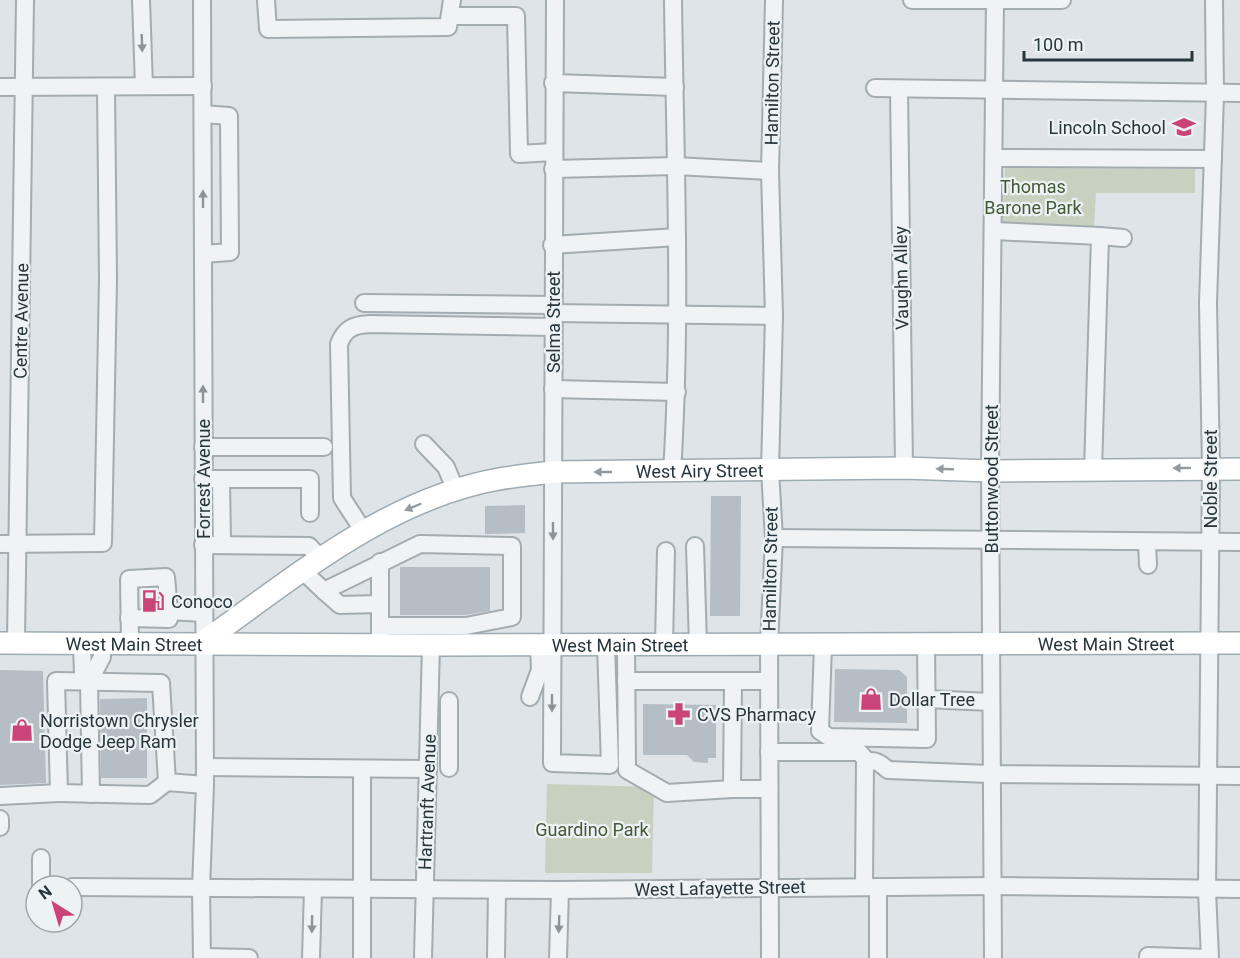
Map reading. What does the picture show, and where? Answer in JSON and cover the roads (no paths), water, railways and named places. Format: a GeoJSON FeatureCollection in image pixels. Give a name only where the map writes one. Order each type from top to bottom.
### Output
{"type":"FeatureCollection","features":[{"type":"Feature","properties":{"kind":"main road","name":"West Airy Street"},"geometry":{"type":"LineString","coordinates":[[203,642],[303,571],[363,532],[411,507],[497,479],[553,472],[904,468],[990,471],[1240,469]]}},
{"type":"Feature","properties":{"kind":"main road","name":"West Main Street"},"geometry":{"type":"LineString","coordinates":[[8,643],[203,642],[380,635],[431,645],[1240,643]]}},
{"type":"Feature","properties":{"kind":"street","name":"Centre Avenue"},"geometry":{"type":"LineString","coordinates":[[8,643],[18,545],[25,0]]}},
{"type":"Feature","properties":{"kind":"street"},"geometry":{"type":"LineString","coordinates":[[141,0],[144,86]]}},
{"type":"Feature","properties":{"kind":"street","name":"Forrest Avenue"},"geometry":{"type":"LineString","coordinates":[[202,0],[205,767],[201,888],[202,957]]}},
{"type":"Feature","properties":{"kind":"street"},"geometry":{"type":"LineString","coordinates":[[266,0],[268,29],[448,27],[451,8],[516,16],[519,154],[553,161],[770,171]]}},
{"type":"Feature","properties":{"kind":"street","name":"Selma Street"},"geometry":{"type":"LineString","coordinates":[[545,645],[553,472],[552,245],[555,0]]}},
{"type":"Feature","properties":{"kind":"street"},"geometry":{"type":"LineString","coordinates":[[672,472],[677,392],[673,0]]}},
{"type":"Feature","properties":{"kind":"street","name":"Hamilton Street"},"geometry":{"type":"LineString","coordinates":[[770,958],[769,645],[774,538],[770,470],[774,316],[770,171],[774,0]]}},
{"type":"Feature","properties":{"kind":"street"},"geometry":{"type":"LineString","coordinates":[[912,0],[1062,0]]}},
{"type":"Feature","properties":{"kind":"street","name":"Noble Street"},"geometry":{"type":"LineString","coordinates":[[1210,958],[1207,891],[1211,468],[1208,303],[1215,95],[1214,0]]}},
{"type":"Feature","properties":{"kind":"street","name":"Buttonwood Street"},"geometry":{"type":"LineString","coordinates":[[993,958],[990,774],[992,541],[990,471],[995,1]]}},
{"type":"Feature","properties":{"kind":"street"},"geometry":{"type":"LineString","coordinates":[[553,83],[675,87]]}},
{"type":"Feature","properties":{"kind":"street"},"geometry":{"type":"LineString","coordinates":[[0,87],[203,86]]}},
{"type":"Feature","properties":{"kind":"street"},"geometry":{"type":"LineString","coordinates":[[0,544],[103,543],[108,279],[106,87]]}},
{"type":"Feature","properties":{"kind":"street"},"geometry":{"type":"LineString","coordinates":[[875,88],[1215,95],[1240,93]]}},
{"type":"Feature","properties":{"kind":"street","name":"Vaughn Alley"},"geometry":{"type":"LineString","coordinates":[[899,89],[904,468]]}},
{"type":"Feature","properties":{"kind":"street"},"geometry":{"type":"LineString","coordinates":[[203,114],[229,116],[230,252],[203,254]]}},
{"type":"Feature","properties":{"kind":"street"},"geometry":{"type":"LineString","coordinates":[[994,158],[1213,159]]}},
{"type":"Feature","properties":{"kind":"street"},"geometry":{"type":"LineString","coordinates":[[994,231],[1123,238]]}},
{"type":"Feature","properties":{"kind":"street"},"geometry":{"type":"LineString","coordinates":[[1093,470],[1100,236]]}},
{"type":"Feature","properties":{"kind":"street"},"geometry":{"type":"LineString","coordinates":[[552,245],[677,237]]}},
{"type":"Feature","properties":{"kind":"street"},"geometry":{"type":"LineString","coordinates":[[364,303],[553,315]]}},
{"type":"Feature","properties":{"kind":"street"},"geometry":{"type":"LineString","coordinates":[[363,532],[348,510],[342,492],[339,344],[342,335],[357,325],[553,315],[774,316]]}},
{"type":"Feature","properties":{"kind":"street"},"geometry":{"type":"LineString","coordinates":[[553,389],[677,392]]}},
{"type":"Feature","properties":{"kind":"street"},"geometry":{"type":"LineString","coordinates":[[424,444],[446,467],[456,491]]}},
{"type":"Feature","properties":{"kind":"street"},"geometry":{"type":"LineString","coordinates":[[203,447],[324,447]]}},
{"type":"Feature","properties":{"kind":"street"},"geometry":{"type":"LineString","coordinates":[[203,479],[310,479],[310,513]]}},
{"type":"Feature","properties":{"kind":"street"},"geometry":{"type":"LineString","coordinates":[[221,479],[222,544]]}},
{"type":"Feature","properties":{"kind":"street"},"geometry":{"type":"LineString","coordinates":[[774,538],[1240,542]]}},
{"type":"Feature","properties":{"kind":"street"},"geometry":{"type":"LineString","coordinates":[[1147,542],[1148,565]]}},
{"type":"Feature","properties":{"kind":"street"},"geometry":{"type":"LineString","coordinates":[[324,591],[380,562],[420,544],[512,546],[512,617],[466,626],[380,635],[380,562]]}},
{"type":"Feature","properties":{"kind":"street"},"geometry":{"type":"LineString","coordinates":[[203,545],[309,546],[321,559]]}},
{"type":"Feature","properties":{"kind":"street"},"geometry":{"type":"LineString","coordinates":[[695,546],[698,645]]}},
{"type":"Feature","properties":{"kind":"street"},"geometry":{"type":"LineString","coordinates":[[664,645],[666,551]]}},
{"type":"Feature","properties":{"kind":"street"},"geometry":{"type":"LineString","coordinates":[[303,571],[340,605],[379,604]]}},
{"type":"Feature","properties":{"kind":"street"},"geometry":{"type":"LineString","coordinates":[[130,642],[129,579],[166,577],[170,642]]}},
{"type":"Feature","properties":{"kind":"street"},"geometry":{"type":"LineString","coordinates":[[129,618],[203,613]]}},
{"type":"Feature","properties":{"kind":"street"},"geometry":{"type":"LineString","coordinates":[[91,794],[89,682],[83,675],[92,643]]}},
{"type":"Feature","properties":{"kind":"street","name":"Hartranft Avenue"},"geometry":{"type":"LineString","coordinates":[[423,958],[431,645]]}},
{"type":"Feature","properties":{"kind":"street"},"geometry":{"type":"LineString","coordinates":[[545,645],[552,764],[610,765],[616,645]]}},
{"type":"Feature","properties":{"kind":"street"},"geometry":{"type":"LineString","coordinates":[[530,697],[540,670],[545,645]]}},
{"type":"Feature","properties":{"kind":"street"},"geometry":{"type":"LineString","coordinates":[[616,645],[626,681],[627,770],[667,793],[769,789]]}},
{"type":"Feature","properties":{"kind":"street"},"geometry":{"type":"LineString","coordinates":[[822,645],[820,731],[829,737],[927,739],[926,645]]}},
{"type":"Feature","properties":{"kind":"street"},"geometry":{"type":"LineString","coordinates":[[59,793],[56,681],[161,683],[167,782]]}},
{"type":"Feature","properties":{"kind":"street"},"geometry":{"type":"LineString","coordinates":[[626,681],[769,681]]}},
{"type":"Feature","properties":{"kind":"street"},"geometry":{"type":"LineString","coordinates":[[732,789],[733,682]]}},
{"type":"Feature","properties":{"kind":"street"},"geometry":{"type":"LineString","coordinates":[[926,699],[990,702]]}},
{"type":"Feature","properties":{"kind":"street"},"geometry":{"type":"LineString","coordinates":[[449,701],[449,768]]}},
{"type":"Feature","properties":{"kind":"street"},"geometry":{"type":"LineString","coordinates":[[429,723],[449,722]]}},
{"type":"Feature","properties":{"kind":"street"},"geometry":{"type":"LineString","coordinates":[[769,752],[844,750],[859,752],[865,762],[871,886],[878,958]]}},
{"type":"Feature","properties":{"kind":"street"},"geometry":{"type":"LineString","coordinates":[[865,762],[872,760],[881,763],[888,770],[990,774],[1240,776]]}},
{"type":"Feature","properties":{"kind":"street"},"geometry":{"type":"LineString","coordinates":[[205,767],[428,769]]}},
{"type":"Feature","properties":{"kind":"street"},"geometry":{"type":"LineString","coordinates":[[362,778],[362,958]]}},
{"type":"Feature","properties":{"kind":"street"},"geometry":{"type":"LineString","coordinates":[[0,796],[59,793],[150,795],[167,782],[205,784]]}},
{"type":"Feature","properties":{"kind":"street"},"geometry":{"type":"LineString","coordinates":[[0,819],[0,827]]}},
{"type":"Feature","properties":{"kind":"street"},"geometry":{"type":"LineString","coordinates":[[41,858],[41,874]]}},
{"type":"Feature","properties":{"kind":"street","name":"West Lafayette Street"},"geometry":{"type":"LineString","coordinates":[[84,887],[560,890],[993,886],[1207,891],[1240,889]]}},
{"type":"Feature","properties":{"kind":"street"},"geometry":{"type":"LineString","coordinates":[[311,958],[313,889]]}},
{"type":"Feature","properties":{"kind":"street"},"geometry":{"type":"LineString","coordinates":[[496,958],[497,890]]}},
{"type":"Feature","properties":{"kind":"street"},"geometry":{"type":"LineString","coordinates":[[558,958],[560,890]]}},
{"type":"Feature","properties":{"kind":"street"},"geometry":{"type":"LineString","coordinates":[[1148,956],[1210,958]]}},
{"type":"Feature","properties":{"kind":"street"},"geometry":{"type":"LineString","coordinates":[[202,957],[249,958]]}},
{"type":"Feature","properties":{"kind":"place","name":"Lincoln School"},"geometry":{"type":"Point","coordinates":[1184,127]}},
{"type":"Feature","properties":{"kind":"place","name":"Conoco"},"geometry":{"type":"Point","coordinates":[153,601]}},
{"type":"Feature","properties":{"kind":"place","name":"Dollar Tree"},"geometry":{"type":"Point","coordinates":[871,699]}},
{"type":"Feature","properties":{"kind":"place","name":"CVS Pharmacy"},"geometry":{"type":"Point","coordinates":[679,714]}},
{"type":"Feature","properties":{"kind":"place","name":"Norristown Chrysler Dodge Jeep Ram"},"geometry":{"type":"Point","coordinates":[22,730]}},
{"type":"Feature","properties":{"kind":"park label","name":"Thomas Barone Park"},"geometry":{"type":"Point","coordinates":[1033,196]}},
{"type":"Feature","properties":{"kind":"park label","name":"Guardino Park"},"geometry":{"type":"Point","coordinates":[592,829]}}]}
